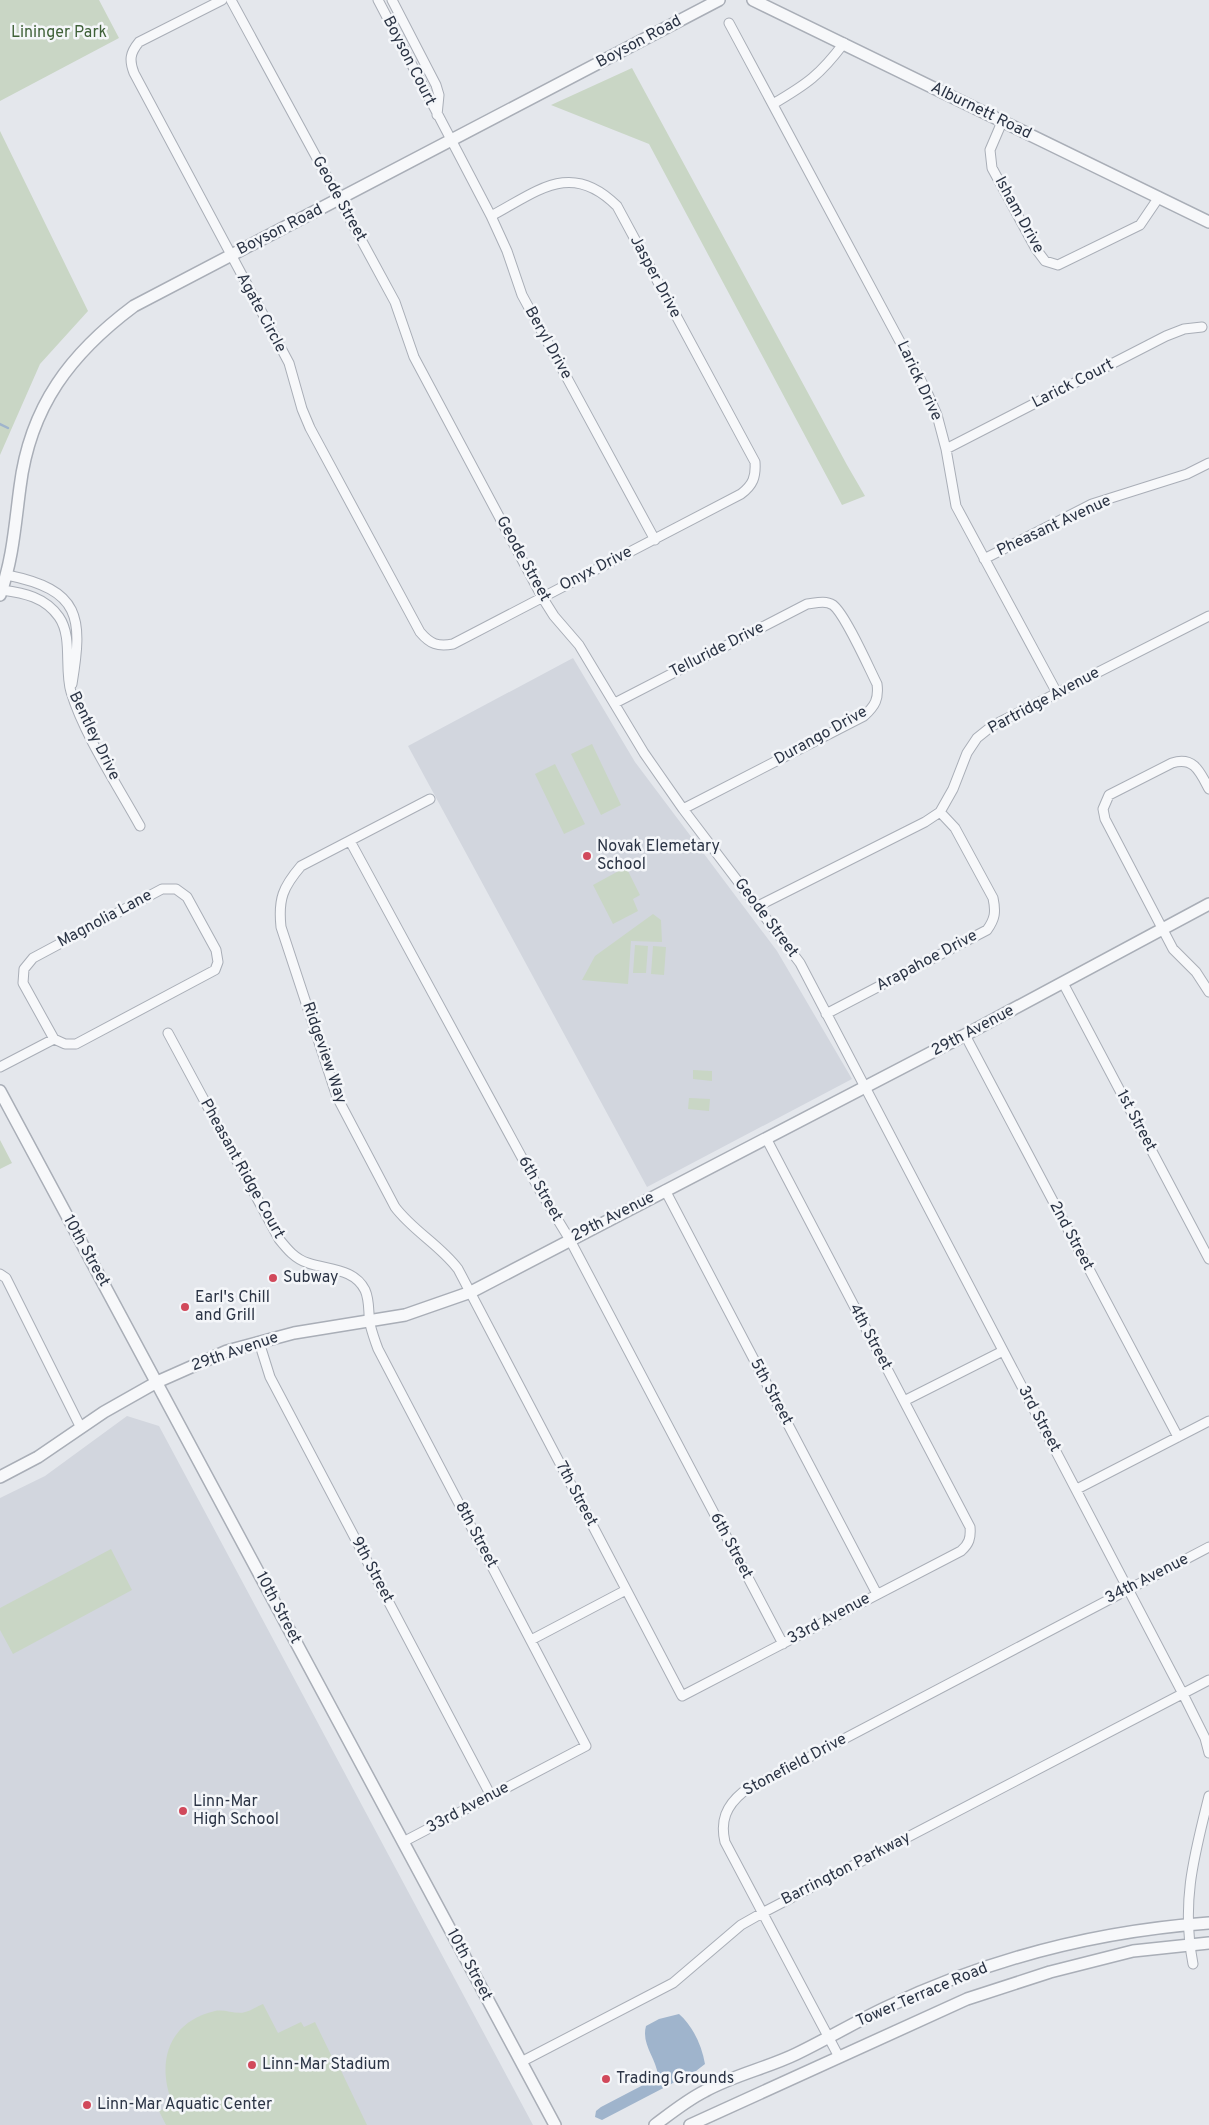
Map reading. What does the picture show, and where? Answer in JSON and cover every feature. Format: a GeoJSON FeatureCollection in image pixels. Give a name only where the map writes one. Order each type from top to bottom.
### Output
{"type":"FeatureCollection","features":[{"type":"Feature","properties":{"kind":"street","name":"Agate Circle"},"geometry":{"type":"LineString","coordinates":[[222,0],[139,42],[132,50],[129,61],[289,364],[302,409],[310,428],[420,632],[427,641]]}},
{"type":"Feature","properties":{"kind":"street","name":"Geode Street"},"geometry":{"type":"LineString","coordinates":[[232,0],[394,302],[414,357],[542,597],[554,616],[579,645],[644,754],[683,809],[800,963],[865,1087]]}},
{"type":"Feature","properties":{"kind":"street","name":"Boyson Court"},"geometry":{"type":"LineString","coordinates":[[378,0],[437,115]]}},
{"type":"Feature","properties":{"kind":"street","name":"Boyson Court"},"geometry":{"type":"LineString","coordinates":[[392,0],[436,85],[439,95],[437,115]]}},
{"type":"Feature","properties":{"kind":"street","name":"Boyson Road"},"geometry":{"type":"LineString","coordinates":[[1,592],[7,575],[27,448],[40,414],[57,383],[80,352],[113,322],[134,306],[719,0]]}},
{"type":"Feature","properties":{"kind":"street","name":"Alburnett Road"},"geometry":{"type":"LineString","coordinates":[[753,0],[1209,222]]}},
{"type":"Feature","properties":{"kind":"street","name":"Larick Drive"},"geometry":{"type":"LineString","coordinates":[[729,23],[927,392],[937,415],[946,449],[956,506],[1057,693]]}},
{"type":"Feature","properties":{"kind":"street"},"geometry":{"type":"LineString","coordinates":[[773,104],[810,82],[827,66],[844,43]]}},
{"type":"Feature","properties":{"kind":"street","name":"Beryl Drive"},"geometry":{"type":"LineString","coordinates":[[437,115],[507,251],[522,295],[655,540]]}},
{"type":"Feature","properties":{"kind":"street","name":"Isham Drive"},"geometry":{"type":"LineString","coordinates":[[1002,122],[990,150],[992,168],[1036,249],[1045,260],[1058,265],[1140,225],[1159,197]]}},
{"type":"Feature","properties":{"kind":"street","name":"Jasper Drive"},"geometry":{"type":"LineString","coordinates":[[490,216],[552,184],[573,181],[590,185],[604,193],[617,206],[755,462],[755,474]]}},
{"type":"Feature","properties":{"kind":"street","name":"Larick Court"},"geometry":{"type":"LineString","coordinates":[[946,449],[1166,336],[1184,329],[1202,327]]}},
{"type":"Feature","properties":{"kind":"street","name":"Pheasant Avenue"},"geometry":{"type":"LineString","coordinates":[[984,559],[1092,504],[1186,474],[1209,463]]}},
{"type":"Feature","properties":{"kind":"street","name":"Onyx Drive"},"geometry":{"type":"LineString","coordinates":[[427,641],[440,646],[453,644],[742,494],[751,486],[755,474]]}},
{"type":"Feature","properties":{"kind":"street"},"geometry":{"type":"LineString","coordinates":[[7,575],[32,580],[52,588],[68,605],[78,623],[71,692]]}},
{"type":"Feature","properties":{"kind":"street","name":"Bentley Drive"},"geometry":{"type":"LineString","coordinates":[[1,592],[25,593],[45,602],[59,618],[65,633],[66,665],[71,692],[82,720],[140,826]]}},
{"type":"Feature","properties":{"kind":"street","name":"Telluride Drive"},"geometry":{"type":"LineString","coordinates":[[614,703],[806,604],[821,601]]}},
{"type":"Feature","properties":{"kind":"street","name":"Durango Drive"},"geometry":{"type":"LineString","coordinates":[[683,809],[864,716],[874,707],[878,696],[877,684],[842,616],[833,606],[821,601]]}},
{"type":"Feature","properties":{"kind":"street","name":"Partridge Avenue"},"geometry":{"type":"LineString","coordinates":[[758,906],[925,822],[940,812],[953,789],[967,753],[977,738],[992,726],[1209,616]]}},
{"type":"Feature","properties":{"kind":"street"},"geometry":{"type":"LineString","coordinates":[[1209,789],[1198,768],[1190,762],[1181,760],[1109,795],[1103,809],[1105,819],[1174,949],[1196,972],[1209,992]]}},
{"type":"Feature","properties":{"kind":"street","name":"Ridgeview Way"},"geometry":{"type":"LineString","coordinates":[[430,799],[301,866],[287,882],[281,898],[281,927],[341,1106],[403,1219],[447,1255],[471,1292]]}},
{"type":"Feature","properties":{"kind":"street","name":"Arapahoe Drive"},"geometry":{"type":"LineString","coordinates":[[826,1014],[986,930],[993,921],[996,910],[993,898],[955,828],[940,812]]}},
{"type":"Feature","properties":{"kind":"street","name":"6th Street"},"geometry":{"type":"LineString","coordinates":[[350,841],[539,1189],[570,1240],[783,1644]]}},
{"type":"Feature","properties":{"kind":"street","name":"Magnolia Lane"},"geometry":{"type":"LineString","coordinates":[[162,889],[176,889],[186,897],[216,950],[218,962],[215,970],[76,1044],[65,1044],[54,1039],[23,983],[24,969],[33,958],[162,889]]}},
{"type":"Feature","properties":{"kind":"street","name":"29th Avenue"},"geometry":{"type":"LineString","coordinates":[[0,1477],[38,1457],[81,1428],[157,1382],[227,1351],[294,1333],[405,1315],[471,1292],[965,1035],[1209,904]]}},
{"type":"Feature","properties":{"kind":"street","name":"1st Street"},"geometry":{"type":"LineString","coordinates":[[1063,983],[1209,1259]]}},
{"type":"Feature","properties":{"kind":"street","name":"Pheasant Ridge Court"},"geometry":{"type":"LineString","coordinates":[[168,1033],[279,1239],[290,1252],[307,1263],[344,1271],[356,1279],[364,1289],[369,1302],[370,1322]]}},
{"type":"Feature","properties":{"kind":"street","name":"2nd Street"},"geometry":{"type":"LineString","coordinates":[[965,1035],[1178,1437]]}},
{"type":"Feature","properties":{"kind":"street"},"geometry":{"type":"LineString","coordinates":[[0,1067],[54,1039]]}},
{"type":"Feature","properties":{"kind":"street","name":"3rd Street"},"geometry":{"type":"LineString","coordinates":[[865,1087],[1183,1694],[1205,1738],[1209,1753]]}},
{"type":"Feature","properties":{"kind":"street","name":"10th Street"},"geometry":{"type":"LineString","coordinates":[[0,1091],[555,2125]]}},
{"type":"Feature","properties":{"kind":"street","name":"4th Street"},"geometry":{"type":"LineString","coordinates":[[766,1138],[970,1528],[971,1537]]}},
{"type":"Feature","properties":{"kind":"street","name":"5th Street"},"geometry":{"type":"LineString","coordinates":[[665,1190],[877,1594]]}},
{"type":"Feature","properties":{"kind":"street"},"geometry":{"type":"LineString","coordinates":[[0,1274],[6,1278],[81,1428]]}},
{"type":"Feature","properties":{"kind":"street","name":"7th Street"},"geometry":{"type":"LineString","coordinates":[[471,1292],[682,1696]]}},
{"type":"Feature","properties":{"kind":"street","name":"8th Street"},"geometry":{"type":"LineString","coordinates":[[370,1322],[378,1349],[586,1746]]}},
{"type":"Feature","properties":{"kind":"street","name":"9th Street"},"geometry":{"type":"LineString","coordinates":[[258,1342],[274,1384],[491,1796]]}},
{"type":"Feature","properties":{"kind":"street"},"geometry":{"type":"LineString","coordinates":[[904,1401],[1003,1351]]}},
{"type":"Feature","properties":{"kind":"street"},"geometry":{"type":"LineString","coordinates":[[1077,1489],[1209,1421]]}},
{"type":"Feature","properties":{"kind":"street","name":"33rd Avenue"},"geometry":{"type":"LineString","coordinates":[[682,1696],[961,1551],[968,1545],[971,1537]]}},
{"type":"Feature","properties":{"kind":"street","name":"34th Avenue"},"geometry":{"type":"LineString","coordinates":[[1086,1611],[1209,1547]]}},
{"type":"Feature","properties":{"kind":"street"},"geometry":{"type":"LineString","coordinates":[[531,1640],[626,1590]]}},
{"type":"Feature","properties":{"kind":"street","name":"Stonefield Drive"},"geometry":{"type":"LineString","coordinates":[[839,2057],[764,1912],[725,1842],[724,1817],[734,1799],[743,1792],[1086,1611]]}},
{"type":"Feature","properties":{"kind":"street","name":"Barrington Parkway"},"geometry":{"type":"LineString","coordinates":[[521,2062],[673,1983],[741,1925],[764,1912],[1209,1680]]}},
{"type":"Feature","properties":{"kind":"street","name":"33rd Avenue"},"geometry":{"type":"LineString","coordinates":[[403,1842],[586,1746]]}},
{"type":"Feature","properties":{"kind":"street"},"geometry":{"type":"LineString","coordinates":[[1193,1964],[1187,1902],[1190,1878],[1209,1796]]}},
{"type":"Feature","properties":{"kind":"street","name":"Tower Terrace Road"},"geometry":{"type":"LineString","coordinates":[[655,2125],[705,2091],[796,2054],[888,2006],[948,1981],[1010,1959],[1104,1936],[1188,1924],[1209,1923]]}},
{"type":"Feature","properties":{"kind":"street","name":"Tower Terrace Road"},"geometry":{"type":"LineString","coordinates":[[690,2125],[967,1999],[1050,1972],[1133,1951],[1209,1944]]}},
{"type":"Feature","properties":{"kind":"shaded area","name":"Novak Elemetary School"},"geometry":{"type":"Polygon","coordinates":[[[573,658],[635,762],[777,951],[852,1079],[647,1187],[408,746],[573,658]]]}},
{"type":"Feature","properties":{"kind":"shaded area","name":"Linn-Mar High School"},"geometry":{"type":"Polygon","coordinates":[[[127,1416],[159,1426],[533,2125],[0,2125],[0,1498],[45,1476],[127,1416]]]}},
{"type":"Feature","properties":{"kind":"green space","name":"Lininger Park"},"geometry":{"type":"Polygon","coordinates":[[[0,0],[99,0],[119,38],[0,101],[0,0]]]}},
{"type":"Feature","properties":{"kind":"green space"},"geometry":{"type":"Polygon","coordinates":[[[632,68],[865,496],[842,505],[649,144],[551,105],[632,68]]]}},
{"type":"Feature","properties":{"kind":"green space"},"geometry":{"type":"Polygon","coordinates":[[[0,131],[88,311],[40,364],[0,455],[0,131]]]}},
{"type":"Feature","properties":{"kind":"green space"},"geometry":{"type":"Polygon","coordinates":[[[592,744],[621,805],[601,815],[571,754],[592,744]]]}},
{"type":"Feature","properties":{"kind":"green space"},"geometry":{"type":"Polygon","coordinates":[[[555,764],[585,824],[564,834],[535,774],[555,764]]]}},
{"type":"Feature","properties":{"kind":"green space"},"geometry":{"type":"Polygon","coordinates":[[[626,867],[640,895],[633,899],[638,911],[613,924],[593,885],[626,867]]]}},
{"type":"Feature","properties":{"kind":"green space"},"geometry":{"type":"Polygon","coordinates":[[[653,914],[661,920],[662,942],[631,941],[628,984],[582,980],[595,956],[653,914]]]}},
{"type":"Feature","properties":{"kind":"green space"},"geometry":{"type":"Polygon","coordinates":[[[635,945],[648,946],[646,973],[633,973],[635,945]]]}},
{"type":"Feature","properties":{"kind":"green space"},"geometry":{"type":"Polygon","coordinates":[[[653,946],[666,947],[664,975],[651,974],[653,946]]]}},
{"type":"Feature","properties":{"kind":"green space"},"geometry":{"type":"Polygon","coordinates":[[[693,1070],[712,1071],[712,1081],[693,1079],[693,1070]]]}},
{"type":"Feature","properties":{"kind":"green space"},"geometry":{"type":"Polygon","coordinates":[[[689,1098],[710,1099],[709,1111],[688,1109],[689,1098]]]}},
{"type":"Feature","properties":{"kind":"green space"},"geometry":{"type":"Polygon","coordinates":[[[0,1140],[12,1163],[0,1169],[0,1140]]]}},
{"type":"Feature","properties":{"kind":"green space"},"geometry":{"type":"Polygon","coordinates":[[[111,1549],[132,1590],[13,1654],[0,1630],[0,1608],[111,1549]]]}},
{"type":"Feature","properties":{"kind":"green space","name":"Linn-Mar Stadium"},"geometry":{"type":"Polygon","coordinates":[[[263,2004],[278,2033],[301,2022],[304,2027],[315,2022],[333,2059],[335,2058],[367,2125],[166,2125],[159,2111],[173,2105],[168,2090],[166,2060],[176,2035],[186,2025],[199,2017],[215,2011],[242,2013],[263,2004]]]}},
{"type":"Feature","properties":{"kind":"water"},"geometry":{"type":"Polygon","coordinates":[[[679,2014],[689,2024],[696,2037],[702,2050],[705,2064],[696,2071],[602,2120],[595,2117],[596,2111],[601,2107],[647,2083],[658,2075],[645,2039],[646,2026],[659,2019],[679,2014]]]}},
{"type":"Feature","properties":{"kind":"waterway"},"geometry":{"type":"LineString","coordinates":[[0,424],[8,428]]}},
{"type":"Feature","properties":{"kind":"place","name":"Novak Elemetary School"},"geometry":{"type":"Point","coordinates":[587,856]}},
{"type":"Feature","properties":{"kind":"place","name":"Subway"},"geometry":{"type":"Point","coordinates":[273,1278]}},
{"type":"Feature","properties":{"kind":"place","name":"Earl's Chill and Grill"},"geometry":{"type":"Point","coordinates":[185,1307]}},
{"type":"Feature","properties":{"kind":"place","name":"Linn-Mar High School"},"geometry":{"type":"Point","coordinates":[183,1811]}},
{"type":"Feature","properties":{"kind":"place","name":"Linn-Mar Stadium"},"geometry":{"type":"Point","coordinates":[252,2065]}},
{"type":"Feature","properties":{"kind":"place","name":"Trading Grounds"},"geometry":{"type":"Point","coordinates":[606,2079]}},
{"type":"Feature","properties":{"kind":"place","name":"Linn-Mar Aquatic Center"},"geometry":{"type":"Point","coordinates":[87,2105]}}]}
